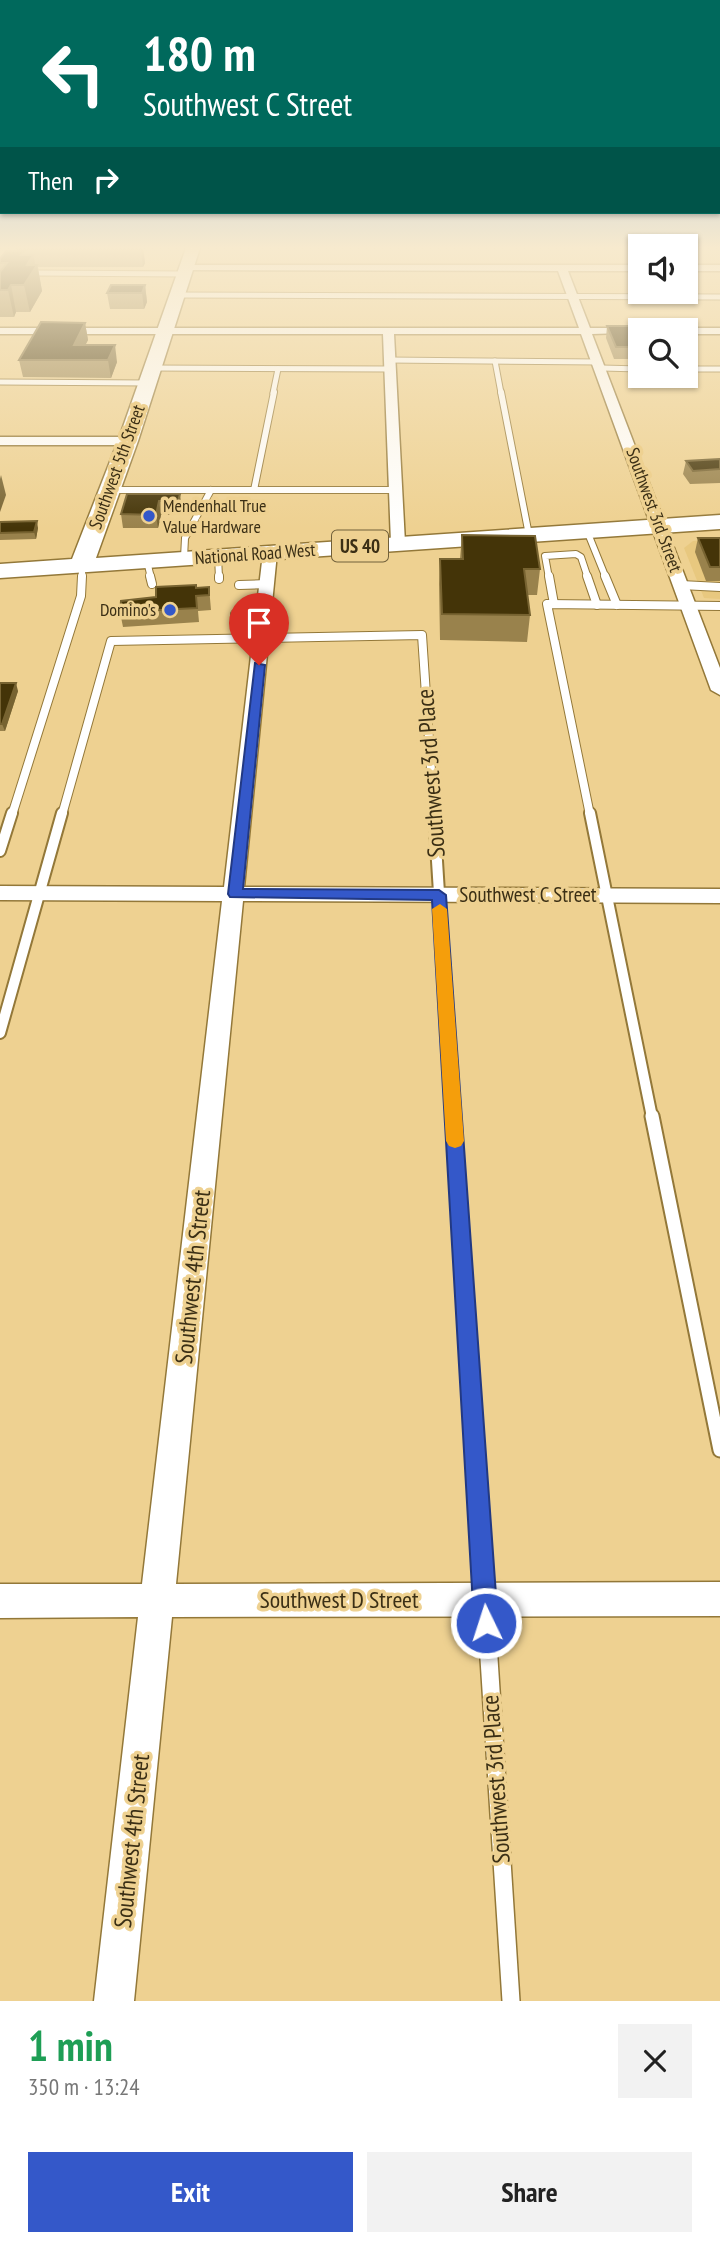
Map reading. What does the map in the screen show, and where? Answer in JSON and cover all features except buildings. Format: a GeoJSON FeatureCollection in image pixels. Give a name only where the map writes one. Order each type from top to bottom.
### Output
{"type":"FeatureCollection","features":[{"type":"Feature","properties":{"kind":"main road","name":"Southwest 5th Street"},"geometry":{"type":"LineString","coordinates":[[82,564],[128,441],[161,341]]}},
{"type":"Feature","properties":{"kind":"main road","name":"National Road West"},"geometry":{"type":"LineString","coordinates":[[0,571],[398,543],[547,542],[587,531],[720,522]]}},
{"type":"Feature","properties":{"kind":"street"},"geometry":{"type":"LineString","coordinates":[[389,341],[398,543]]}},
{"type":"Feature","properties":{"kind":"street","name":"Southwest 3rd Street"},"geometry":{"type":"LineString","coordinates":[[592,341],[720,690]]}},
{"type":"Feature","properties":{"kind":"street"},"geometry":{"type":"LineString","coordinates":[[0,441],[128,441]]}},
{"type":"Feature","properties":{"kind":"street","name":"Southwest 4th Street"},"geometry":{"type":"LineString","coordinates":[[114,2001],[270,553]]}},
{"type":"Feature","properties":{"kind":"street","name":"Southwest C Street"},"geometry":{"type":"LineString","coordinates":[[0,893],[720,896]]}},
{"type":"Feature","properties":{"kind":"street","name":"Southwest D Street"},"geometry":{"type":"LineString","coordinates":[[0,1601],[720,1599]]}},
{"type":"Feature","properties":{"kind":"lane"},"geometry":{"type":"LineString","coordinates":[[0,382],[495,361],[628,368]]}},
{"type":"Feature","properties":{"kind":"lane"},"geometry":{"type":"LineString","coordinates":[[495,361],[547,542],[545,558],[554,604]]}},
{"type":"Feature","properties":{"kind":"lane"},"geometry":{"type":"LineString","coordinates":[[254,490],[278,369]]}},
{"type":"Feature","properties":{"kind":"lane"},"geometry":{"type":"LineString","coordinates":[[698,369],[720,369]]}},
{"type":"Feature","properties":{"kind":"lane"},"geometry":{"type":"LineString","coordinates":[[110,490],[395,490]]}},
{"type":"Feature","properties":{"kind":"lane"},"geometry":{"type":"LineString","coordinates":[[184,558],[189,529],[211,490]]}},
{"type":"Feature","properties":{"kind":"lane"},"geometry":{"type":"LineString","coordinates":[[587,531],[617,605]]}},
{"type":"Feature","properties":{"kind":"lane"},"geometry":{"type":"LineString","coordinates":[[547,542],[581,557],[597,605]]}},
{"type":"Feature","properties":{"kind":"lane"},"geometry":{"type":"LineString","coordinates":[[218,556],[219,579]]}},
{"type":"Feature","properties":{"kind":"lane"},"geometry":{"type":"LineString","coordinates":[[147,561],[152,584]]}},
{"type":"Feature","properties":{"kind":"lane"},"geometry":{"type":"LineString","coordinates":[[0,850],[81,596],[82,564]]}},
{"type":"Feature","properties":{"kind":"lane"},"geometry":{"type":"LineString","coordinates":[[239,585],[267,584]]}},
{"type":"Feature","properties":{"kind":"lane"},"geometry":{"type":"LineString","coordinates":[[681,585],[720,587]]}},
{"type":"Feature","properties":{"kind":"lane"},"geometry":{"type":"LineString","coordinates":[[720,606],[547,604],[720,1450]]}},
{"type":"Feature","properties":{"kind":"lane"},"geometry":{"type":"LineString","coordinates":[[235,614],[263,625]]}},
{"type":"Feature","properties":{"kind":"lane"},"geometry":{"type":"LineString","coordinates":[[0,1033],[111,641],[263,625]]}},
{"type":"Feature","properties":{"kind":"lane","name":"Southwest 3rd Place"},"geometry":{"type":"LineString","coordinates":[[263,625],[422,635],[511,2001]]}},
{"type":"Feature","properties":{"kind":"shaded area"},"geometry":{"type":"Polygon","coordinates":[[[720,539],[720,599],[704,598],[684,548],[693,541],[720,539]]]}},
{"type":"Feature","properties":{"kind":"slow traffic"},"geometry":{"type":"LineString","coordinates":[[440,909],[455,1141]]}},
{"type":"Feature","properties":{"kind":"place","name":"Mendenhall True Value Hardware"},"geometry":{"type":"Point","coordinates":[149,516]}},
{"type":"Feature","properties":{"kind":"place","name":"Domino's"},"geometry":{"type":"Point","coordinates":[170,610]}},
{"type":"Feature","properties":{"kind":"route"},"geometry":{"type":"LineString","coordinates":[[259,665],[235,894],[439,895],[486,1623]]}}]}
